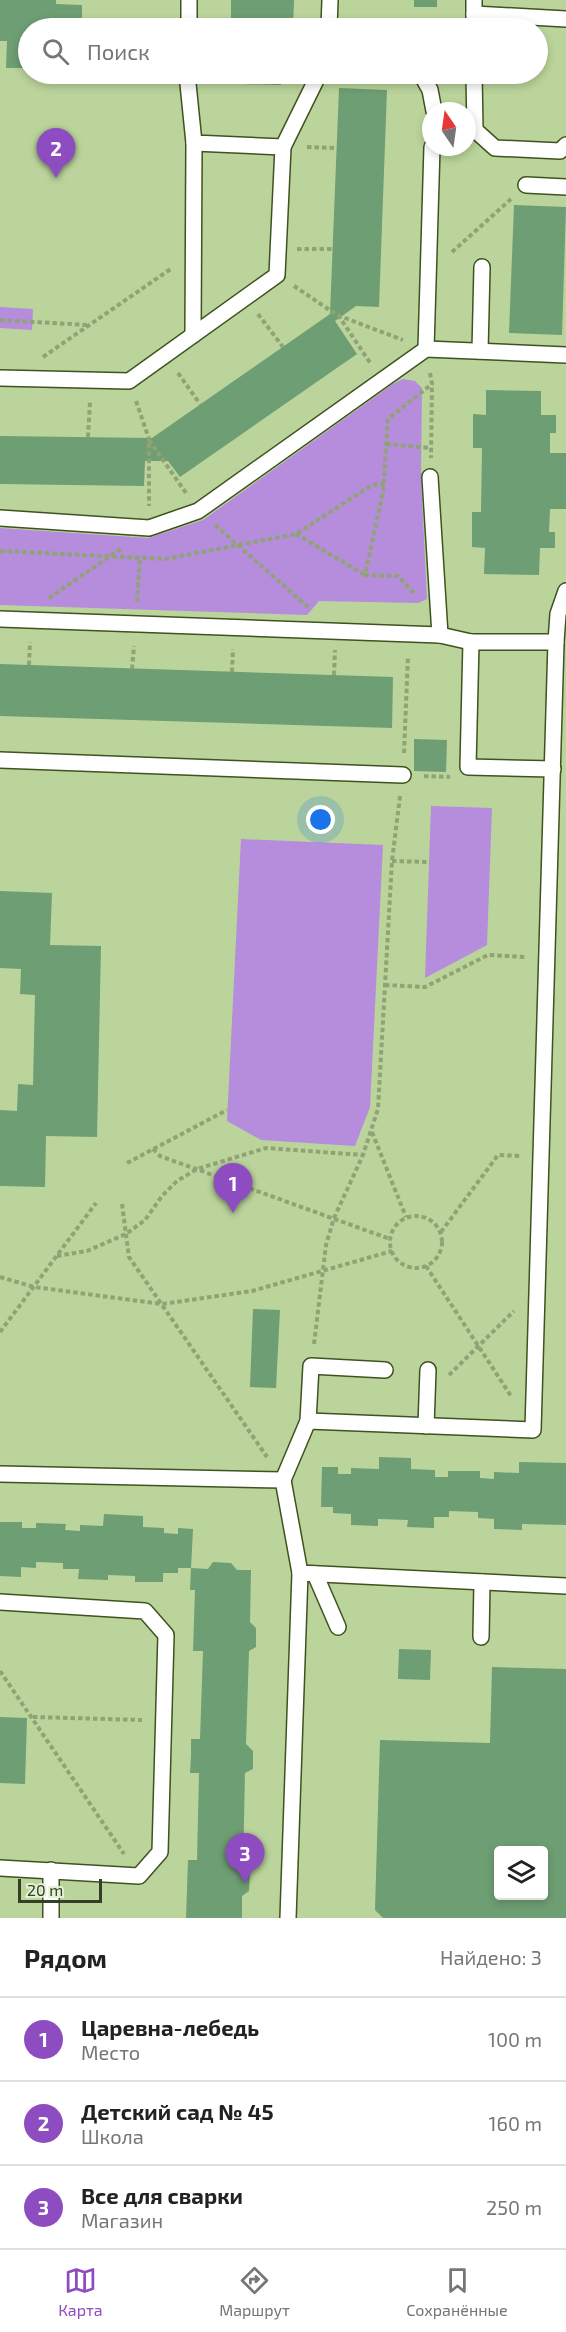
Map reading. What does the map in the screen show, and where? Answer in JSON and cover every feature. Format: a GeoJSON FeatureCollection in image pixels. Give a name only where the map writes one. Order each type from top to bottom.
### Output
{"type":"FeatureCollection","features":[{"type":"Feature","properties":{"kind":"lane"},"geometry":{"type":"LineString","coordinates":[[189,0],[189,18]]}},
{"type":"Feature","properties":{"kind":"lane"},"geometry":{"type":"LineString","coordinates":[[329,18],[330,0]]}},
{"type":"Feature","properties":{"kind":"lane"},"geometry":{"type":"LineString","coordinates":[[474,14],[548,18]]}},
{"type":"Feature","properties":{"kind":"lane"},"geometry":{"type":"LineString","coordinates":[[548,18],[566,19]]}},
{"type":"Feature","properties":{"kind":"lane"},"geometry":{"type":"LineString","coordinates":[[188,84],[194,143],[193,335]]}},
{"type":"Feature","properties":{"kind":"lane"},"geometry":{"type":"LineString","coordinates":[[0,378],[129,381],[277,275],[283,147],[314,84]]}},
{"type":"Feature","properties":{"kind":"lane"},"geometry":{"type":"LineString","coordinates":[[427,84],[432,102]]}},
{"type":"Feature","properties":{"kind":"lane"},"geometry":{"type":"LineString","coordinates":[[474,84],[475,130],[495,148],[561,151],[566,145]]}},
{"type":"Feature","properties":{"kind":"lane"},"geometry":{"type":"LineString","coordinates":[[194,143],[283,147]]}},
{"type":"Feature","properties":{"kind":"lane"},"geometry":{"type":"LineString","coordinates":[[426,349],[432,156]]}},
{"type":"Feature","properties":{"kind":"lane"},"geometry":{"type":"LineString","coordinates":[[526,185],[566,186]]}},
{"type":"Feature","properties":{"kind":"lane"},"geometry":{"type":"LineString","coordinates":[[480,351],[482,267]]}},
{"type":"Feature","properties":{"kind":"lane"},"geometry":{"type":"LineString","coordinates":[[0,518],[148,528],[198,511],[426,349],[566,355]]}},
{"type":"Feature","properties":{"kind":"lane"},"geometry":{"type":"LineString","coordinates":[[430,477],[440,627]]}},
{"type":"Feature","properties":{"kind":"lane"},"geometry":{"type":"LineString","coordinates":[[308,1421],[533,1430],[556,642],[558,614],[566,591]]}},
{"type":"Feature","properties":{"kind":"lane"},"geometry":{"type":"LineString","coordinates":[[0,619],[409,633],[440,627],[471,642],[556,642]]}},
{"type":"Feature","properties":{"kind":"lane"},"geometry":{"type":"LineString","coordinates":[[471,642],[468,766],[553,769]]}},
{"type":"Feature","properties":{"kind":"lane"},"geometry":{"type":"LineString","coordinates":[[0,760],[403,775]]}},
{"type":"Feature","properties":{"kind":"lane"},"geometry":{"type":"LineString","coordinates":[[338,1627],[308,1573],[283,1480],[308,1421],[311,1366],[385,1370]]}},
{"type":"Feature","properties":{"kind":"lane"},"geometry":{"type":"LineString","coordinates":[[426,1426],[428,1370]]}},
{"type":"Feature","properties":{"kind":"lane"},"geometry":{"type":"LineString","coordinates":[[0,1474],[283,1480]]}},
{"type":"Feature","properties":{"kind":"lane"},"geometry":{"type":"LineString","coordinates":[[308,1573],[566,1586]]}},
{"type":"Feature","properties":{"kind":"lane"},"geometry":{"type":"LineString","coordinates":[[288,1918],[308,1573]]}},
{"type":"Feature","properties":{"kind":"lane"},"geometry":{"type":"LineString","coordinates":[[481,1637],[482,1582]]}},
{"type":"Feature","properties":{"kind":"lane"},"geometry":{"type":"LineString","coordinates":[[0,1602],[145,1611],[166,1635],[160,1852],[139,1876],[0,1868]]}},
{"type":"Feature","properties":{"kind":"lane"},"geometry":{"type":"LineString","coordinates":[[51,1870],[51,1918]]}},
{"type":"Feature","properties":{"kind":"path"},"geometry":{"type":"LineString","coordinates":[[429,272],[526,185]]}},
{"type":"Feature","properties":{"kind":"path"},"geometry":{"type":"LineString","coordinates":[[279,248],[333,249]]}},
{"type":"Feature","properties":{"kind":"path"},"geometry":{"type":"LineString","coordinates":[[42,379],[43,356],[194,252]]}},
{"type":"Feature","properties":{"kind":"path"},"geometry":{"type":"LineString","coordinates":[[277,275],[338,315],[426,349],[432,384],[430,477]]}},
{"type":"Feature","properties":{"kind":"path"},"geometry":{"type":"LineString","coordinates":[[246,297],[283,347]]}},
{"type":"Feature","properties":{"kind":"path"},"geometry":{"type":"LineString","coordinates":[[338,315],[383,381]]}},
{"type":"Feature","properties":{"kind":"path"},"geometry":{"type":"LineString","coordinates":[[0,320],[89,325]]}},
{"type":"Feature","properties":{"kind":"path"},"geometry":{"type":"LineString","coordinates":[[166,355],[200,404]]}},
{"type":"Feature","properties":{"kind":"path"},"geometry":{"type":"LineString","coordinates":[[88,437],[91,380]]}},
{"type":"Feature","properties":{"kind":"path"},"geometry":{"type":"LineString","coordinates":[[129,381],[149,439],[198,511],[336,631]]}},
{"type":"Feature","properties":{"kind":"path"},"geometry":{"type":"LineString","coordinates":[[365,575],[384,484],[388,419],[432,384]]}},
{"type":"Feature","properties":{"kind":"path"},"geometry":{"type":"LineString","coordinates":[[30,620],[36,606],[111,556],[148,528],[149,439]]}},
{"type":"Feature","properties":{"kind":"path"},"geometry":{"type":"LineString","coordinates":[[386,444],[431,448]]}},
{"type":"Feature","properties":{"kind":"path"},"geometry":{"type":"LineString","coordinates":[[0,551],[166,559],[296,534],[372,485],[384,484]]}},
{"type":"Feature","properties":{"kind":"path"},"geometry":{"type":"LineString","coordinates":[[296,534],[365,575],[398,576],[440,627]]}},
{"type":"Feature","properties":{"kind":"path"},"geometry":{"type":"LineString","coordinates":[[135,624],[140,558]]}},
{"type":"Feature","properties":{"kind":"path"},"geometry":{"type":"LineString","coordinates":[[311,1366],[327,1245],[334,1218],[363,1155],[378,1109],[392,861],[403,775],[409,633]]}},
{"type":"Feature","properties":{"kind":"path"},"geometry":{"type":"LineString","coordinates":[[403,775],[451,777],[468,766]]}},
{"type":"Feature","properties":{"kind":"path"},"geometry":{"type":"LineString","coordinates":[[392,861],[430,862]]}},
{"type":"Feature","properties":{"kind":"path"},"geometry":{"type":"LineString","coordinates":[[385,985],[425,987],[488,955],[547,958]]}},
{"type":"Feature","properties":{"kind":"path"},"geometry":{"type":"LineString","coordinates":[[128,1163],[227,1110]]}},
{"type":"Feature","properties":{"kind":"path"},"geometry":{"type":"LineString","coordinates":[[372,1131],[406,1217]]}},
{"type":"Feature","properties":{"kind":"path"},"geometry":{"type":"LineString","coordinates":[[57,1256],[87,1251],[126,1234],[145,1220],[177,1180],[197,1169],[266,1148],[363,1155]]}},
{"type":"Feature","properties":{"kind":"path"},"geometry":{"type":"LineString","coordinates":[[153,1149],[160,1156],[390,1239]]}},
{"type":"Feature","properties":{"kind":"path"},"geometry":{"type":"LineString","coordinates":[[441,1232],[498,1155],[541,1156]]}},
{"type":"Feature","properties":{"kind":"path"},"geometry":{"type":"LineString","coordinates":[[0,1332],[96,1203]]}},
{"type":"Feature","properties":{"kind":"path"},"geometry":{"type":"LineString","coordinates":[[122,1204],[129,1257],[283,1480]]}},
{"type":"Feature","properties":{"kind":"path"},"geometry":{"type":"LineString","coordinates":[[416,1215],[427,1217],[441,1232],[443,1242],[441,1252],[435,1261],[426,1266],[416,1268],[406,1266],[397,1260],[392,1251],[390,1239],[398,1222],[406,1217],[416,1215]]}},
{"type":"Feature","properties":{"kind":"path"},"geometry":{"type":"LineString","coordinates":[[0,1277],[34,1287],[162,1304],[252,1291],[392,1251]]}},
{"type":"Feature","properties":{"kind":"path"},"geometry":{"type":"LineString","coordinates":[[426,1266],[533,1430]]}},
{"type":"Feature","properties":{"kind":"path"},"geometry":{"type":"LineString","coordinates":[[427,1397],[537,1288]]}},
{"type":"Feature","properties":{"kind":"path"},"geometry":{"type":"LineString","coordinates":[[0,1671],[139,1876]]}},
{"type":"Feature","properties":{"kind":"path"},"geometry":{"type":"LineString","coordinates":[[32,1717],[164,1720]]}},
{"type":"Feature","properties":{"kind":"shaded area"},"geometry":{"type":"Polygon","coordinates":[[[0,307],[33,309],[32,330],[0,328],[0,307]]]}},
{"type":"Feature","properties":{"kind":"shaded area"},"geometry":{"type":"Polygon","coordinates":[[[403,379],[415,381],[422,388],[421,477],[427,599],[418,603],[319,601],[307,615],[0,605],[0,528],[148,538],[203,520],[403,379]]]}},
{"type":"Feature","properties":{"kind":"shaded area"},"geometry":{"type":"Polygon","coordinates":[[[431,806],[492,808],[487,945],[425,978],[431,806]]]}},
{"type":"Feature","properties":{"kind":"shaded area"},"geometry":{"type":"Polygon","coordinates":[[[241,839],[383,845],[370,1107],[355,1146],[261,1140],[227,1121],[241,839]]]}},
{"type":"Feature","properties":{"kind":"building"},"geometry":{"type":"Polygon","coordinates":[[[0,0],[56,0],[56,4],[82,5],[82,18],[18,18],[18,68],[6,68],[7,41],[0,41],[0,0]]]}},
{"type":"Feature","properties":{"kind":"building"},"geometry":{"type":"Polygon","coordinates":[[[231,0],[294,0],[293,18],[231,18],[231,0]]]}},
{"type":"Feature","properties":{"kind":"building"},"geometry":{"type":"Polygon","coordinates":[[[414,0],[437,0],[437,7],[414,7],[414,0]]]}},
{"type":"Feature","properties":{"kind":"building"},"geometry":{"type":"Polygon","coordinates":[[[339,88],[387,90],[379,307],[356,306],[335,321],[357,354],[180,477],[168,461],[145,461],[144,486],[0,484],[0,436],[152,438],[330,314],[339,88]]]}},
{"type":"Feature","properties":{"kind":"building"},"geometry":{"type":"Polygon","coordinates":[[[514,205],[566,207],[562,335],[509,333],[514,205]]]}},
{"type":"Feature","properties":{"kind":"building"},"geometry":{"type":"Polygon","coordinates":[[[486,390],[541,391],[541,415],[556,415],[556,433],[550,433],[550,453],[566,453],[566,509],[550,509],[549,532],[555,532],[555,548],[540,548],[539,575],[484,574],[485,548],[472,547],[472,512],[481,512],[482,448],[473,448],[473,414],[486,415],[486,390]]]}},
{"type":"Feature","properties":{"kind":"building"},"geometry":{"type":"Polygon","coordinates":[[[0,664],[393,677],[392,728],[0,716],[0,664]]]}},
{"type":"Feature","properties":{"kind":"building"},"geometry":{"type":"Polygon","coordinates":[[[414,739],[447,740],[446,772],[414,771],[414,739]]]}},
{"type":"Feature","properties":{"kind":"building"},"geometry":{"type":"Polygon","coordinates":[[[0,891],[52,893],[50,945],[101,946],[97,1137],[46,1136],[45,1187],[0,1186],[0,1110],[17,1111],[18,1084],[33,1085],[35,995],[20,994],[21,969],[0,968],[0,891]]]}},
{"type":"Feature","properties":{"kind":"building"},"geometry":{"type":"Polygon","coordinates":[[[253,1309],[280,1310],[276,1388],[250,1387],[253,1309]]]}},
{"type":"Feature","properties":{"kind":"building"},"geometry":{"type":"Polygon","coordinates":[[[379,1457],[411,1458],[411,1469],[435,1470],[435,1477],[448,1477],[448,1471],[480,1471],[480,1478],[494,1479],[494,1472],[519,1473],[519,1462],[566,1463],[566,1525],[522,1524],[522,1530],[494,1529],[494,1519],[478,1518],[478,1512],[449,1511],[449,1517],[434,1517],[434,1528],[407,1527],[408,1520],[378,1519],[378,1526],[351,1525],[351,1514],[333,1513],[333,1507],[321,1507],[322,1467],[338,1467],[338,1474],[351,1474],[351,1468],[379,1469],[379,1457]]]}},
{"type":"Feature","properties":{"kind":"building"},"geometry":{"type":"Polygon","coordinates":[[[104,1514],[143,1516],[143,1527],[164,1528],[164,1533],[178,1534],[178,1528],[193,1529],[191,1568],[178,1568],[178,1573],[163,1573],[163,1582],[135,1582],[135,1576],[108,1575],[108,1580],[78,1579],[79,1569],[63,1569],[63,1563],[36,1562],[36,1568],[21,1567],[21,1577],[0,1576],[0,1522],[22,1522],[22,1528],[36,1528],[36,1523],[66,1524],[65,1530],[80,1531],[80,1525],[103,1526],[104,1514]]]}},
{"type":"Feature","properties":{"kind":"building"},"geometry":{"type":"Polygon","coordinates":[[[213,1562],[231,1563],[237,1570],[251,1570],[250,1622],[256,1628],[256,1647],[249,1651],[246,1744],[253,1751],[253,1769],[245,1773],[243,1867],[250,1873],[249,1891],[242,1896],[242,1918],[186,1918],[188,1860],[197,1860],[199,1773],[190,1773],[191,1739],[200,1739],[203,1651],[193,1651],[195,1590],[190,1590],[191,1568],[208,1569],[213,1562]]]}},
{"type":"Feature","properties":{"kind":"building"},"geometry":{"type":"Polygon","coordinates":[[[399,1649],[431,1650],[430,1680],[398,1679],[399,1649]]]}},
{"type":"Feature","properties":{"kind":"building"},"geometry":{"type":"Polygon","coordinates":[[[492,1667],[566,1669],[566,1918],[383,1918],[375,1910],[380,1740],[490,1743],[492,1667]]]}},
{"type":"Feature","properties":{"kind":"building"},"geometry":{"type":"Polygon","coordinates":[[[0,1717],[27,1718],[25,1784],[0,1783],[0,1717]]]}},
{"type":"Feature","properties":{"kind":"place","name":"Детский сад № 45"},"geometry":{"type":"Point","coordinates":[56,178]}},
{"type":"Feature","properties":{"kind":"place","name":"Царевна-лебедь"},"geometry":{"type":"Point","coordinates":[233,1213]}},
{"type":"Feature","properties":{"kind":"place","name":"Все для сварки"},"geometry":{"type":"Point","coordinates":[245,1883]}}]}
